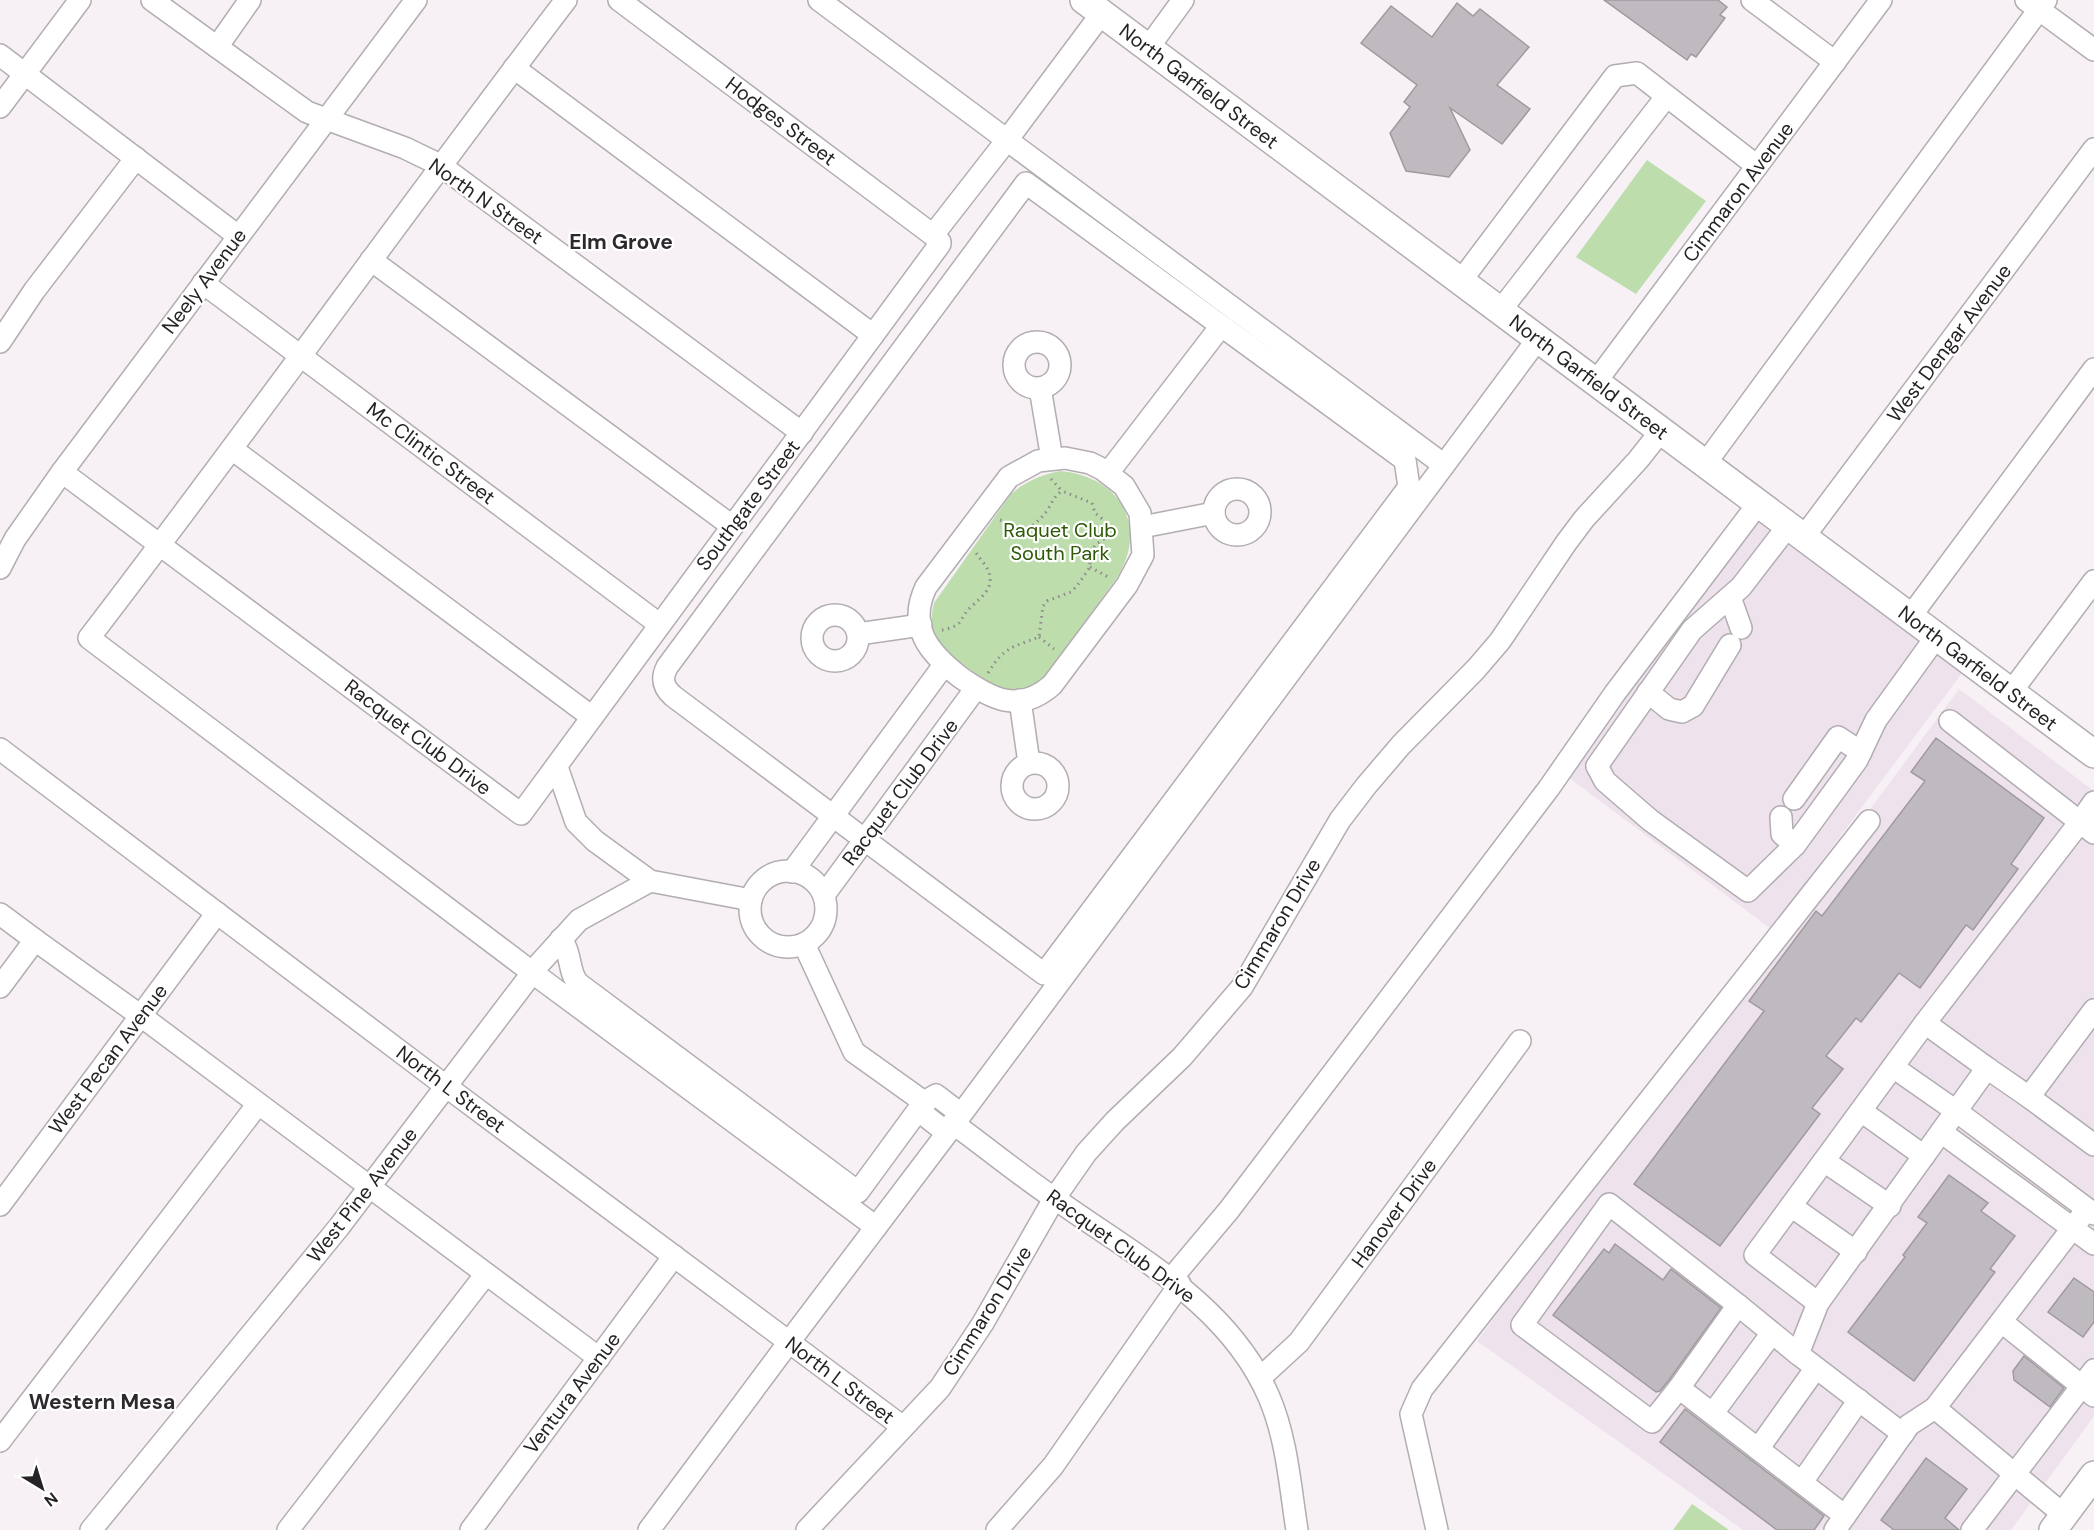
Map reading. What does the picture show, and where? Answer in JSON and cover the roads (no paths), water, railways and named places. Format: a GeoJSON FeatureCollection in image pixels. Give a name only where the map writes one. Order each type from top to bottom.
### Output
{"type":"FeatureCollection","features":[{"type":"Feature","properties":{"kind":"main road","name":"North Garfield Street"},"geometry":{"type":"LineString","coordinates":[[1093,7],[2094,754]]}},
{"type":"Feature","properties":{"kind":"main road"},"geometry":{"type":"LineString","coordinates":[[2058,1525],[2090,1490]]}},
{"type":"Feature","properties":{"kind":"street"},"geometry":{"type":"LineString","coordinates":[[0,107],[80,0]]}},
{"type":"Feature","properties":{"kind":"street","name":"North N Street"},"geometry":{"type":"LineString","coordinates":[[152,0],[307,112],[405,148],[440,165],[802,433]]}},
{"type":"Feature","properties":{"kind":"street"},"geometry":{"type":"LineString","coordinates":[[217,47],[250,0]]}},
{"type":"Feature","properties":{"kind":"street","name":"Neely Avenue"},"geometry":{"type":"LineString","coordinates":[[0,568],[15,539],[62,472],[416,0]]}},
{"type":"Feature","properties":{"kind":"street"},"geometry":{"type":"LineString","coordinates":[[566,0],[440,165],[89,638],[533,973],[876,1227]]}},
{"type":"Feature","properties":{"kind":"street","name":"Hodges Street"},"geometry":{"type":"LineString","coordinates":[[619,0],[936,240]]}},
{"type":"Feature","properties":{"kind":"street"},"geometry":{"type":"LineString","coordinates":[[819,0],[1444,465]]}},
{"type":"Feature","properties":{"kind":"street"},"geometry":{"type":"LineString","coordinates":[[1148,48],[1183,0]]}},
{"type":"Feature","properties":{"kind":"street"},"geometry":{"type":"LineString","coordinates":[[1752,0],[1835,62]]}},
{"type":"Feature","properties":{"kind":"street","name":"Cimmaron Avenue"},"geometry":{"type":"LineString","coordinates":[[1595,383],[1881,0]]}},
{"type":"Feature","properties":{"kind":"street"},"geometry":{"type":"LineString","coordinates":[[1705,464],[2037,3],[2094,50]]}},
{"type":"Feature","properties":{"kind":"street","name":"Southgate Street"},"geometry":{"type":"LineString","coordinates":[[557,767],[659,624],[873,336],[936,240],[1007,140],[1093,7]]}},
{"type":"Feature","properties":{"kind":"street"},"geometry":{"type":"LineString","coordinates":[[0,55],[238,236]]}},
{"type":"Feature","properties":{"kind":"street"},"geometry":{"type":"LineString","coordinates":[[514,68],[873,336]]}},
{"type":"Feature","properties":{"kind":"street"},"geometry":{"type":"LineString","coordinates":[[1460,282],[1615,76],[1637,74],[1757,166]]}},
{"type":"Feature","properties":{"kind":"street"},"geometry":{"type":"LineString","coordinates":[[1500,311],[1666,97]]}},
{"type":"Feature","properties":{"kind":"street","name":"West Dengar Avenue"},"geometry":{"type":"LineString","coordinates":[[1795,845],[1748,891],[1650,820],[1605,781],[1597,766],[1692,630],[1741,587],[1795,532],[2094,149]]}},
{"type":"Feature","properties":{"kind":"street"},"geometry":{"type":"LineString","coordinates":[[0,342],[34,291],[136,158]]}},
{"type":"Feature","properties":{"kind":"street"},"geometry":{"type":"LineString","coordinates":[[1026,183],[1405,460],[1409,487],[1044,974],[833,816],[673,696],[663,683],[663,675],[1026,183]]}},
{"type":"Feature","properties":{"kind":"street"},"geometry":{"type":"LineString","coordinates":[[370,260],[732,526]]}},
{"type":"Feature","properties":{"kind":"street","name":"Mc Clintic Street"},"geometry":{"type":"LineString","coordinates":[[203,283],[659,624]]}},
{"type":"Feature","properties":{"kind":"street"},"geometry":{"type":"LineString","coordinates":[[1108,473],[1221,326]]}},
{"type":"Feature","properties":{"kind":"street"},"geometry":{"type":"LineString","coordinates":[[649,1530],[1537,340]]}},
{"type":"Feature","properties":{"kind":"street"},"geometry":{"type":"LineString","coordinates":[[1910,617],[2094,369]]}},
{"type":"Feature","properties":{"kind":"street"},"geometry":{"type":"LineString","coordinates":[[1040,388],[1052,467]]}},
{"type":"Feature","properties":{"kind":"street","name":"Cimmaron Drive"},"geometry":{"type":"LineString","coordinates":[[807,1530],[940,1388],[962,1356],[1054,1199],[1086,1154],[1115,1121],[1182,1057],[1242,987],[1316,858],[1353,803],[1401,745],[1500,641],[1572,535],[1661,431]]}},
{"type":"Feature","properties":{"kind":"street"},"geometry":{"type":"LineString","coordinates":[[231,449],[592,717]]}},
{"type":"Feature","properties":{"kind":"street"},"geometry":{"type":"LineString","coordinates":[[929,628],[923,637],[931,652],[944,665],[985,684],[996,699],[1020,700],[1041,694],[1052,685],[1128,585],[1143,555],[1134,528],[1140,513],[1124,486],[1108,473],[1090,463],[1065,458],[1052,467]]}},
{"type":"Feature","properties":{"kind":"street"},"geometry":{"type":"LineString","coordinates":[[929,628],[918,609],[926,587],[999,489],[1010,477],[1038,461],[1052,467]]}},
{"type":"Feature","properties":{"kind":"street","name":"Racquet Club Drive"},"geometry":{"type":"LineString","coordinates":[[62,472],[521,814],[557,767]]}},
{"type":"Feature","properties":{"kind":"street"},"geometry":{"type":"LineString","coordinates":[[997,1530],[1053,1466],[1175,1282],[1535,806],[1615,693],[1758,504]]}},
{"type":"Feature","properties":{"kind":"street"},"geometry":{"type":"LineString","coordinates":[[1134,528],[1214,513]]}},
{"type":"Feature","properties":{"kind":"street"},"geometry":{"type":"LineString","coordinates":[[2011,692],[2094,581]]}},
{"type":"Feature","properties":{"kind":"street"},"geometry":{"type":"LineString","coordinates":[[1648,692],[1669,709],[1682,712],[1693,706],[1736,636],[1730,597]]}},
{"type":"Feature","properties":{"kind":"street"},"geometry":{"type":"LineString","coordinates":[[858,634],[929,628]]}},
{"type":"Feature","properties":{"kind":"street"},"geometry":{"type":"LineString","coordinates":[[1781,818],[1782,834],[1795,845],[1857,760],[1876,720],[1936,637]]}},
{"type":"Feature","properties":{"kind":"street","name":"Racquet Club Drive"},"geometry":{"type":"LineString","coordinates":[[792,872],[944,665]]}},
{"type":"Feature","properties":{"kind":"street","name":"Racquet Club Drive"},"geometry":{"type":"LineString","coordinates":[[824,895],[985,684]]}},
{"type":"Feature","properties":{"kind":"street"},"geometry":{"type":"LineString","coordinates":[[1020,700],[1029,763]]}},
{"type":"Feature","properties":{"kind":"street"},"geometry":{"type":"LineString","coordinates":[[1950,721],[2087,827]]}},
{"type":"Feature","properties":{"kind":"street"},"geometry":{"type":"LineString","coordinates":[[1794,799],[1838,737],[1861,752]]}},
{"type":"Feature","properties":{"kind":"street","name":"North L Street"},"geometry":{"type":"LineString","coordinates":[[0,749],[447,1087],[903,1427]]}},
{"type":"Feature","properties":{"kind":"street"},"geometry":{"type":"LineString","coordinates":[[557,767],[576,822],[595,841],[650,881],[751,900]]}},
{"type":"Feature","properties":{"kind":"street"},"geometry":{"type":"LineString","coordinates":[[1818,1303],[1755,1255],[1925,1023],[2087,827],[2094,802]]}},
{"type":"Feature","properties":{"kind":"street"},"geometry":{"type":"LineString","coordinates":[[1437,1530],[1411,1414],[1422,1389],[1869,821]]}},
{"type":"Feature","properties":{"kind":"street"},"geometry":{"type":"LineString","coordinates":[[780,872],[792,872],[809,877],[824,895],[825,918],[821,929],[804,944],[781,947],[770,943],[760,936],[751,918],[751,900],[756,889],[762,881],[780,872]]}},
{"type":"Feature","properties":{"kind":"street","name":"West Pine Avenue"},"geometry":{"type":"LineString","coordinates":[[91,1530],[369,1187],[571,927],[587,914],[650,881]]}},
{"type":"Feature","properties":{"kind":"street","name":"West Pecan Avenue"},"geometry":{"type":"LineString","coordinates":[[0,1205],[216,913]]}},
{"type":"Feature","properties":{"kind":"street"},"geometry":{"type":"LineString","coordinates":[[0,914],[141,1016],[599,1358]]}},
{"type":"Feature","properties":{"kind":"street"},"geometry":{"type":"LineString","coordinates":[[0,987],[35,939]]}},
{"type":"Feature","properties":{"kind":"street"},"geometry":{"type":"LineString","coordinates":[[561,939],[569,952],[574,977],[579,984],[858,1192],[924,1102]]}},
{"type":"Feature","properties":{"kind":"street","name":"Racquet Club Drive"},"geometry":{"type":"LineString","coordinates":[[804,944],[854,1052],[924,1102],[923,1114],[942,1129],[954,1124],[1054,1199],[1175,1282],[1224,1327],[1260,1378],[1270,1399],[1285,1444],[1298,1530]]}},
{"type":"Feature","properties":{"kind":"street"},"geometry":{"type":"LineString","coordinates":[[2029,1097],[2094,1010]]}},
{"type":"Feature","properties":{"kind":"street"},"geometry":{"type":"LineString","coordinates":[[1925,1023],[2094,1145]]}},
{"type":"Feature","properties":{"kind":"street","name":"Hanover Drive"},"geometry":{"type":"LineString","coordinates":[[1260,1378],[1299,1342],[1520,1041]]}},
{"type":"Feature","properties":{"kind":"street"},"geometry":{"type":"LineString","coordinates":[[1679,1388],[1802,1482],[1840,1523],[1909,1425],[1935,1408],[2073,1229],[2091,1212],[1893,1067]]}},
{"type":"Feature","properties":{"kind":"street"},"geometry":{"type":"LineString","coordinates":[[1798,1354],[1818,1303],[1890,1206],[1987,1068]]}},
{"type":"Feature","properties":{"kind":"street"},"geometry":{"type":"LineString","coordinates":[[0,1441],[258,1104]]}},
{"type":"Feature","properties":{"kind":"street"},"geometry":{"type":"LineString","coordinates":[[1861,1111],[1924,1156]]}},
{"type":"Feature","properties":{"kind":"street"},"geometry":{"type":"LineString","coordinates":[[1941,1132],[2094,1244]]}},
{"type":"Feature","properties":{"kind":"street"},"geometry":{"type":"LineString","coordinates":[[1824,1161],[1890,1206]]}},
{"type":"Feature","properties":{"kind":"street"},"geometry":{"type":"LineString","coordinates":[[1738,1305],[1652,1422],[1522,1325],[1608,1204],[1738,1305],[1798,1354],[1903,1434]]}},
{"type":"Feature","properties":{"kind":"street"},"geometry":{"type":"LineString","coordinates":[[1791,1206],[1856,1252]]}},
{"type":"Feature","properties":{"kind":"street","name":"Ventura Avenue"},"geometry":{"type":"LineString","coordinates":[[471,1530],[674,1256]]}},
{"type":"Feature","properties":{"kind":"street"},"geometry":{"type":"LineString","coordinates":[[288,1530],[486,1274]]}},
{"type":"Feature","properties":{"kind":"street"},"geometry":{"type":"LineString","coordinates":[[1972,1530],[2013,1473],[2090,1384],[2002,1322]]}},
{"type":"Feature","properties":{"kind":"street"},"geometry":{"type":"LineString","coordinates":[[1713,1413],[1772,1333]]}},
{"type":"Feature","properties":{"kind":"street"},"geometry":{"type":"LineString","coordinates":[[1758,1449],[1816,1368]]}},
{"type":"Feature","properties":{"kind":"street"},"geometry":{"type":"LineString","coordinates":[[1802,1482],[1859,1400]]}},
{"type":"Feature","properties":{"kind":"street"},"geometry":{"type":"LineString","coordinates":[[1935,1408],[2013,1473],[2058,1525]]}},
{"type":"Feature","properties":{"kind":"district","name":"Elm Grove"},"geometry":{"type":"Point","coordinates":[621,242]}},
{"type":"Feature","properties":{"kind":"district","name":"Western Mesa"},"geometry":{"type":"Point","coordinates":[102,1402]}},
{"type":"Feature","properties":{"kind":"park label","name":"Raquet Club South Park"},"geometry":{"type":"Point","coordinates":[1060,542]}}]}
